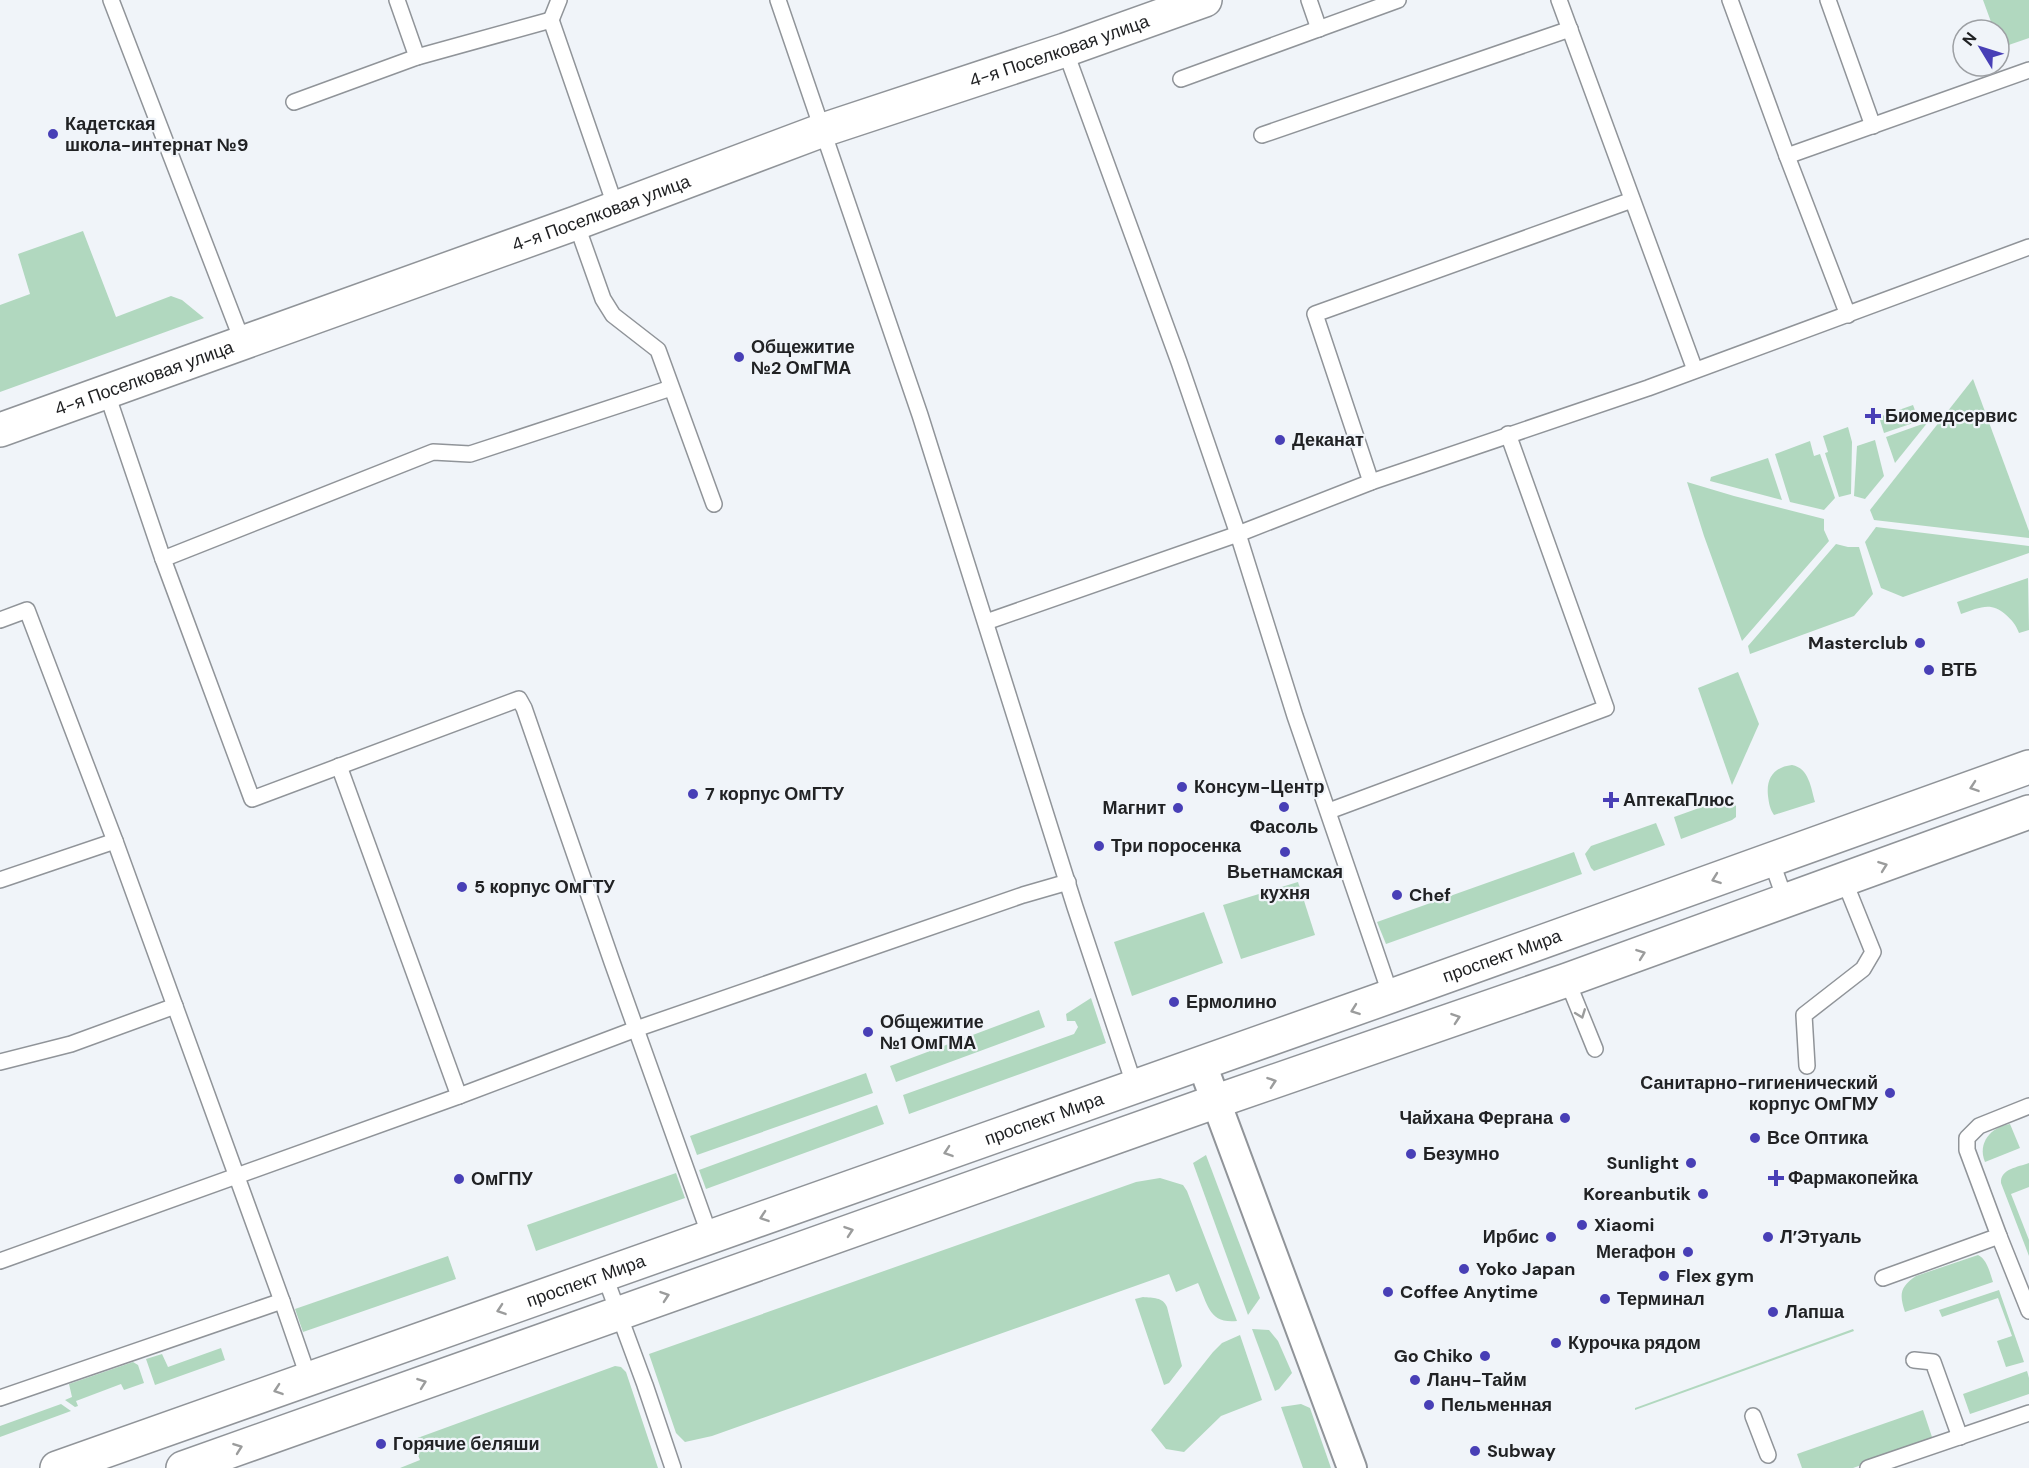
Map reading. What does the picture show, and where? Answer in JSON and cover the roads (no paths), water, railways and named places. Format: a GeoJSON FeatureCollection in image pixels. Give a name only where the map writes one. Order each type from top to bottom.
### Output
{"type":"FeatureCollection","features":[{"type":"Feature","properties":{"kind":"main road","name":"4-я Поселковая улица"},"geometry":{"type":"LineString","coordinates":[[0,430],[576,223],[823,130],[1065,50],[1205,0]]}},
{"type":"Feature","properties":{"kind":"main road","name":"проспект Мира"},"geometry":{"type":"LineString","coordinates":[[57,1468],[1202,1064],[2029,767]]}},
{"type":"Feature","properties":{"kind":"main road"},"geometry":{"type":"LineString","coordinates":[[183,1468],[1217,1101],[1568,980],[2029,812]]}},
{"type":"Feature","properties":{"kind":"street"},"geometry":{"type":"LineString","coordinates":[[1202,1064],[1352,1468]]}},
{"type":"Feature","properties":{"kind":"lane"},"geometry":{"type":"LineString","coordinates":[[111,0],[243,343]]}},
{"type":"Feature","properties":{"kind":"lane"},"geometry":{"type":"LineString","coordinates":[[397,0],[417,57]]}},
{"type":"Feature","properties":{"kind":"lane"},"geometry":{"type":"LineString","coordinates":[[559,0],[550,20],[616,208]]}},
{"type":"Feature","properties":{"kind":"lane"},"geometry":{"type":"LineString","coordinates":[[778,0],[920,415],[1135,1087]]}},
{"type":"Feature","properties":{"kind":"lane"},"geometry":{"type":"LineString","coordinates":[[1309,0],[1319,29]]}},
{"type":"Feature","properties":{"kind":"lane"},"geometry":{"type":"LineString","coordinates":[[1181,79],[1398,0]]}},
{"type":"Feature","properties":{"kind":"lane"},"geometry":{"type":"LineString","coordinates":[[1559,0],[1695,370]]}},
{"type":"Feature","properties":{"kind":"lane"},"geometry":{"type":"LineString","coordinates":[[1730,0],[1848,315]]}},
{"type":"Feature","properties":{"kind":"lane"},"geometry":{"type":"LineString","coordinates":[[1828,0],[1873,126]]}},
{"type":"Feature","properties":{"kind":"lane"},"geometry":{"type":"LineString","coordinates":[[294,102],[417,57],[550,20]]}},
{"type":"Feature","properties":{"kind":"lane"},"geometry":{"type":"LineString","coordinates":[[1262,135],[1570,29]]}},
{"type":"Feature","properties":{"kind":"lane"},"geometry":{"type":"LineString","coordinates":[[1065,50],[1179,362],[1391,996]]}},
{"type":"Feature","properties":{"kind":"lane"},"geometry":{"type":"LineString","coordinates":[[1787,156],[2029,70]]}},
{"type":"Feature","properties":{"kind":"lane"},"geometry":{"type":"LineString","coordinates":[[1371,482],[1315,314],[1632,200]]}},
{"type":"Feature","properties":{"kind":"lane"},"geometry":{"type":"LineString","coordinates":[[576,223],[603,299],[613,315],[658,350],[714,504]]}},
{"type":"Feature","properties":{"kind":"lane"},"geometry":{"type":"LineString","coordinates":[[986,622],[1238,534],[1371,482],[1848,315],[2029,247]]}},
{"type":"Feature","properties":{"kind":"lane"},"geometry":{"type":"LineString","coordinates":[[163,559],[433,452],[470,454],[671,388]]}},
{"type":"Feature","properties":{"kind":"lane"},"geometry":{"type":"LineString","coordinates":[[106,392],[163,559],[252,799],[519,699],[710,1236]]}},
{"type":"Feature","properties":{"kind":"lane"},"geometry":{"type":"LineString","coordinates":[[1329,811],[1606,708],[1508,434]]}},
{"type":"Feature","properties":{"kind":"lane"},"geometry":{"type":"LineString","coordinates":[[0,620],[27,610],[115,841],[309,1379]]}},
{"type":"Feature","properties":{"kind":"lane"},"geometry":{"type":"LineString","coordinates":[[339,766],[459,1096]]}},
{"type":"Feature","properties":{"kind":"lane"},"geometry":{"type":"LineString","coordinates":[[0,880],[115,841]]}},
{"type":"Feature","properties":{"kind":"lane"},"geometry":{"type":"LineString","coordinates":[[1771,860],[1786,902]]}},
{"type":"Feature","properties":{"kind":"lane"},"geometry":{"type":"LineString","coordinates":[[1807,1066],[1804,1015],[1863,969],[1873,952],[1844,880]]}},
{"type":"Feature","properties":{"kind":"lane"},"geometry":{"type":"LineString","coordinates":[[0,1261],[459,1096],[636,1029],[1023,895],[1068,882]]}},
{"type":"Feature","properties":{"kind":"lane"},"geometry":{"type":"LineString","coordinates":[[1568,980],[1595,1049]]}},
{"type":"Feature","properties":{"kind":"lane"},"geometry":{"type":"LineString","coordinates":[[0,1062],[71,1044],[175,1006]]}},
{"type":"Feature","properties":{"kind":"lane"},"geometry":{"type":"LineString","coordinates":[[2029,1106],[1978,1126],[1967,1138],[1967,1150],[2029,1311]]}},
{"type":"Feature","properties":{"kind":"lane"},"geometry":{"type":"LineString","coordinates":[[1883,1278],[1999,1236]]}},
{"type":"Feature","properties":{"kind":"lane"},"geometry":{"type":"LineString","coordinates":[[604,1274],[674,1468]]}},
{"type":"Feature","properties":{"kind":"lane"},"geometry":{"type":"LineString","coordinates":[[0,1398],[282,1301]]}},
{"type":"Feature","properties":{"kind":"lane"},"geometry":{"type":"LineString","coordinates":[[1914,1360],[1933,1362],[1960,1437]]}},
{"type":"Feature","properties":{"kind":"lane"},"geometry":{"type":"LineString","coordinates":[[1868,1468],[2029,1413]]}},
{"type":"Feature","properties":{"kind":"lane"},"geometry":{"type":"LineString","coordinates":[[1753,1416],[1768,1455]]}},
{"type":"Feature","properties":{"kind":"place","name":"Кадетская школа-интернат №9"},"geometry":{"type":"Point","coordinates":[53,134]}},
{"type":"Feature","properties":{"kind":"place","name":"Общежитие №2 ОмГМА"},"geometry":{"type":"Point","coordinates":[739,357]}},
{"type":"Feature","properties":{"kind":"place","name":"Биомедсервис"},"geometry":{"type":"Point","coordinates":[1873,416]}},
{"type":"Feature","properties":{"kind":"place","name":"Деканат"},"geometry":{"type":"Point","coordinates":[1280,440]}},
{"type":"Feature","properties":{"kind":"place","name":"Masterclub"},"geometry":{"type":"Point","coordinates":[1920,643]}},
{"type":"Feature","properties":{"kind":"place","name":"ВТБ"},"geometry":{"type":"Point","coordinates":[1929,670]}},
{"type":"Feature","properties":{"kind":"place","name":"Консум-Центр"},"geometry":{"type":"Point","coordinates":[1182,787]}},
{"type":"Feature","properties":{"kind":"place","name":"7 корпус ОмГТУ"},"geometry":{"type":"Point","coordinates":[693,794]}},
{"type":"Feature","properties":{"kind":"place","name":"АптекаПлюс"},"geometry":{"type":"Point","coordinates":[1611,800]}},
{"type":"Feature","properties":{"kind":"place","name":"Фасоль"},"geometry":{"type":"Point","coordinates":[1284,807]}},
{"type":"Feature","properties":{"kind":"place","name":"Магнит"},"geometry":{"type":"Point","coordinates":[1178,808]}},
{"type":"Feature","properties":{"kind":"place","name":"Три поросенка"},"geometry":{"type":"Point","coordinates":[1099,846]}},
{"type":"Feature","properties":{"kind":"place","name":"Вьетнамская кухня"},"geometry":{"type":"Point","coordinates":[1285,852]}},
{"type":"Feature","properties":{"kind":"place","name":"5 корпус ОмГТУ"},"geometry":{"type":"Point","coordinates":[462,887]}},
{"type":"Feature","properties":{"kind":"place","name":"Chef"},"geometry":{"type":"Point","coordinates":[1397,895]}},
{"type":"Feature","properties":{"kind":"place","name":"Ермолино"},"geometry":{"type":"Point","coordinates":[1174,1002]}},
{"type":"Feature","properties":{"kind":"place","name":"Общежитие №1 ОмГМА"},"geometry":{"type":"Point","coordinates":[868,1032]}},
{"type":"Feature","properties":{"kind":"place","name":"Санитарно-гигиенический корпус ОмГМУ"},"geometry":{"type":"Point","coordinates":[1890,1093]}},
{"type":"Feature","properties":{"kind":"place","name":"Чайхана Фергана"},"geometry":{"type":"Point","coordinates":[1565,1118]}},
{"type":"Feature","properties":{"kind":"place","name":"Все Оптика"},"geometry":{"type":"Point","coordinates":[1755,1138]}},
{"type":"Feature","properties":{"kind":"place","name":"Безумно"},"geometry":{"type":"Point","coordinates":[1411,1154]}},
{"type":"Feature","properties":{"kind":"place","name":"Sunlight"},"geometry":{"type":"Point","coordinates":[1691,1163]}},
{"type":"Feature","properties":{"kind":"place","name":"Фармакопейка"},"geometry":{"type":"Point","coordinates":[1776,1178]}},
{"type":"Feature","properties":{"kind":"place","name":"ОмГПУ"},"geometry":{"type":"Point","coordinates":[459,1179]}},
{"type":"Feature","properties":{"kind":"place","name":"Koreanbutik"},"geometry":{"type":"Point","coordinates":[1703,1194]}},
{"type":"Feature","properties":{"kind":"place","name":"Xiaomi"},"geometry":{"type":"Point","coordinates":[1582,1225]}},
{"type":"Feature","properties":{"kind":"place","name":"Ирбис"},"geometry":{"type":"Point","coordinates":[1551,1237]}},
{"type":"Feature","properties":{"kind":"place","name":"Л’Этуаль"},"geometry":{"type":"Point","coordinates":[1768,1237]}},
{"type":"Feature","properties":{"kind":"place","name":"Мегафон"},"geometry":{"type":"Point","coordinates":[1688,1252]}},
{"type":"Feature","properties":{"kind":"place","name":"Yoko Japan"},"geometry":{"type":"Point","coordinates":[1464,1269]}},
{"type":"Feature","properties":{"kind":"place","name":"Flex gym"},"geometry":{"type":"Point","coordinates":[1664,1276]}},
{"type":"Feature","properties":{"kind":"place","name":"Coffee Anytime"},"geometry":{"type":"Point","coordinates":[1388,1292]}},
{"type":"Feature","properties":{"kind":"place","name":"Терминал"},"geometry":{"type":"Point","coordinates":[1605,1299]}},
{"type":"Feature","properties":{"kind":"place","name":"Лапша"},"geometry":{"type":"Point","coordinates":[1773,1312]}},
{"type":"Feature","properties":{"kind":"place","name":"Курочка рядом"},"geometry":{"type":"Point","coordinates":[1556,1343]}},
{"type":"Feature","properties":{"kind":"place","name":"Go Chiko"},"geometry":{"type":"Point","coordinates":[1485,1356]}},
{"type":"Feature","properties":{"kind":"place","name":"Ланч-Тайм"},"geometry":{"type":"Point","coordinates":[1415,1380]}},
{"type":"Feature","properties":{"kind":"place","name":"Пельменная"},"geometry":{"type":"Point","coordinates":[1429,1405]}},
{"type":"Feature","properties":{"kind":"place","name":"Горячие беляши"},"geometry":{"type":"Point","coordinates":[381,1444]}},
{"type":"Feature","properties":{"kind":"place","name":"Subway"},"geometry":{"type":"Point","coordinates":[1475,1451]}}]}
